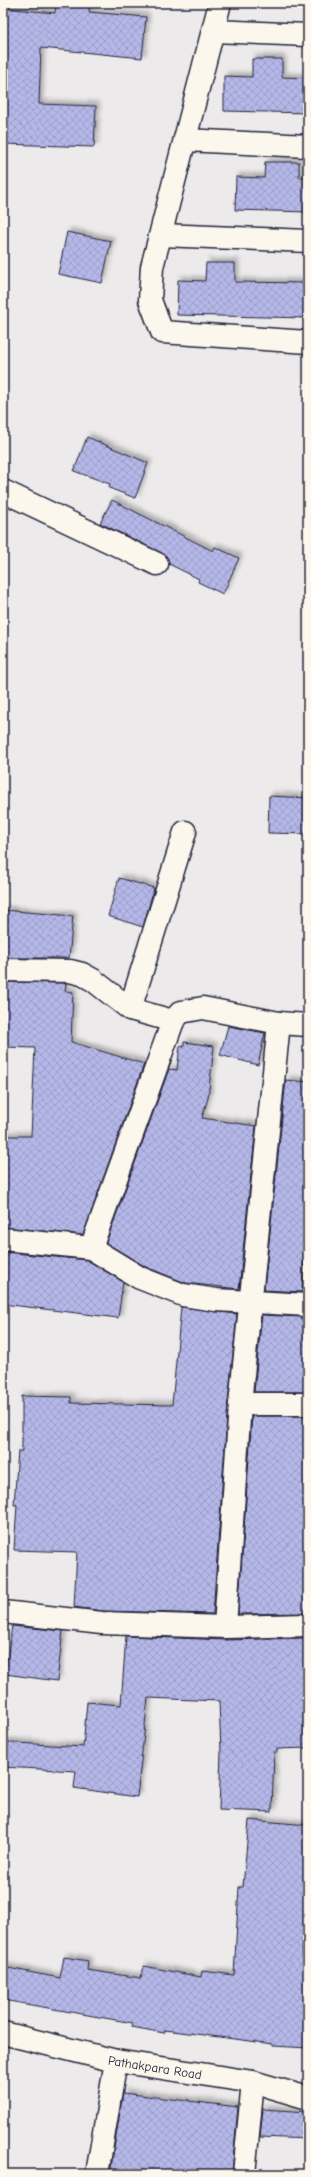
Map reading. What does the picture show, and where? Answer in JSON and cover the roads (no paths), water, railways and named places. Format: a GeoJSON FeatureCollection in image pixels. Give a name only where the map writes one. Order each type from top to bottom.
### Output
{"type":"FeatureCollection","features":[{"type":"Feature","properties":{"kind":"street"},"geometry":{"type":"LineString","coordinates":[[220,3],[152,267],[150,300],[162,332],[308,342]]}},
{"type":"Feature","properties":{"kind":"street"},"geometry":{"type":"LineString","coordinates":[[213,31],[308,35]]}},
{"type":"Feature","properties":{"kind":"street"},"geometry":{"type":"LineString","coordinates":[[185,140],[308,146]]}},
{"type":"Feature","properties":{"kind":"street"},"geometry":{"type":"LineString","coordinates":[[161,235],[308,241]]}},
{"type":"Feature","properties":{"kind":"street"},"geometry":{"type":"LineString","coordinates":[[3,491],[157,564]]}},
{"type":"Feature","properties":{"kind":"street"},"geometry":{"type":"LineString","coordinates":[[130,1009],[186,832]]}},
{"type":"Feature","properties":{"kind":"street"},"geometry":{"type":"LineString","coordinates":[[3,970],[70,972],[82,974],[93,980],[130,1009],[173,1021]]}},
{"type":"Feature","properties":{"kind":"street"},"geometry":{"type":"LineString","coordinates":[[91,1248],[173,1021],[181,1012],[203,1008],[279,1023],[308,1025]]}},
{"type":"Feature","properties":{"kind":"street"},"geometry":{"type":"LineString","coordinates":[[225,1627],[240,1404],[252,1301],[279,1023]]}},
{"type":"Feature","properties":{"kind":"street"},"geometry":{"type":"LineString","coordinates":[[3,1239],[91,1248],[140,1278],[183,1296],[216,1300],[308,1305]]}},
{"type":"Feature","properties":{"kind":"street"},"geometry":{"type":"LineString","coordinates":[[240,1404],[308,1404]]}},
{"type":"Feature","properties":{"kind":"street"},"geometry":{"type":"LineString","coordinates":[[3,1612],[102,1623],[225,1627],[308,1625]]}},
{"type":"Feature","properties":{"kind":"street","name":"Pathakpara Road"},"geometry":{"type":"LineString","coordinates":[[3,2033],[116,2061],[253,2082],[308,2098]]}},
{"type":"Feature","properties":{"kind":"street"},"geometry":{"type":"LineString","coordinates":[[97,2174],[116,2061]]}},
{"type":"Feature","properties":{"kind":"street"},"geometry":{"type":"LineString","coordinates":[[244,2174],[253,2082]]}}]}
